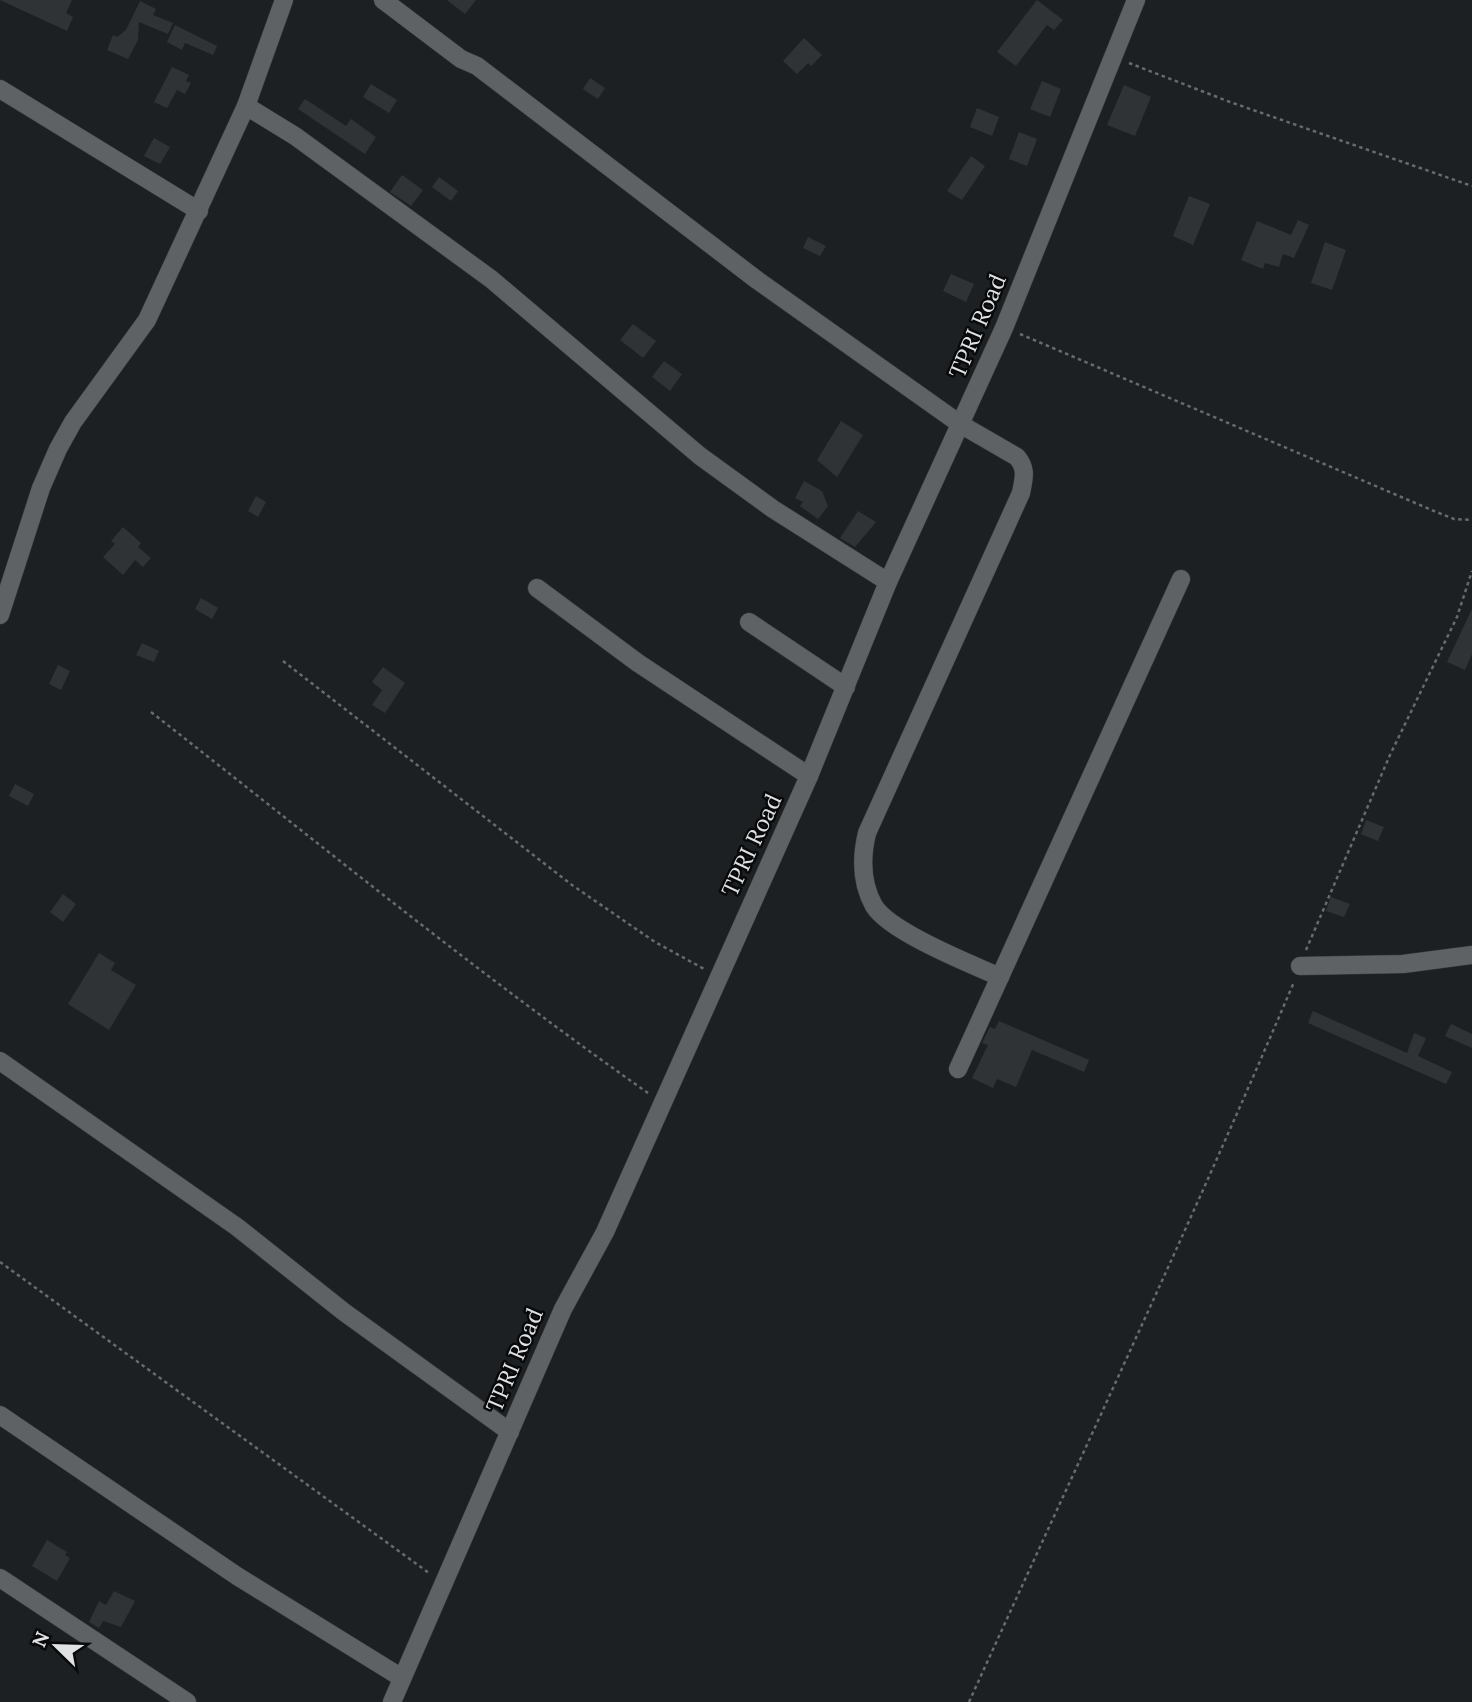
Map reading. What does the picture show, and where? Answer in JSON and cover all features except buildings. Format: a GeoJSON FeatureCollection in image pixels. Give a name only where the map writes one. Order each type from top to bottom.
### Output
{"type":"FeatureCollection","features":[{"type":"Feature","properties":{"kind":"street"},"geometry":{"type":"LineString","coordinates":[[0,615],[41,488],[58,449],[73,422],[147,320],[246,106],[284,0]]}},
{"type":"Feature","properties":{"kind":"street"},"geometry":{"type":"LineString","coordinates":[[383,0],[461,59],[477,65],[757,280],[960,424],[1017,457],[1025,473],[1021,493],[867,833],[862,853],[863,876],[875,907],[892,922],[942,951],[1000,977]]}},
{"type":"Feature","properties":{"kind":"street","name":"TPRI Road"},"geometry":{"type":"LineString","coordinates":[[391,1702],[563,1309],[605,1232],[809,776],[888,582],[1004,328],[1136,0]]}},
{"type":"Feature","properties":{"kind":"street"},"geometry":{"type":"LineString","coordinates":[[0,89],[199,211]]}},
{"type":"Feature","properties":{"kind":"street"},"geometry":{"type":"LineString","coordinates":[[246,106],[296,136],[491,279],[710,464],[773,509],[888,582]]}},
{"type":"Feature","properties":{"kind":"street"},"geometry":{"type":"LineString","coordinates":[[958,1069],[1181,579]]}},
{"type":"Feature","properties":{"kind":"street"},"geometry":{"type":"LineString","coordinates":[[537,588],[638,663],[809,776]]}},
{"type":"Feature","properties":{"kind":"street"},"geometry":{"type":"LineString","coordinates":[[749,622],[846,687]]}},
{"type":"Feature","properties":{"kind":"street"},"geometry":{"type":"LineString","coordinates":[[1300,966],[1403,964],[1472,955]]}},
{"type":"Feature","properties":{"kind":"street"},"geometry":{"type":"LineString","coordinates":[[0,1061],[237,1227],[355,1320],[510,1432]]}},
{"type":"Feature","properties":{"kind":"street"},"geometry":{"type":"LineString","coordinates":[[0,1415],[237,1576],[402,1678]]}},
{"type":"Feature","properties":{"kind":"street"},"geometry":{"type":"LineString","coordinates":[[0,1578],[187,1702]]}},
{"type":"Feature","properties":{"kind":"path"},"geometry":{"type":"LineString","coordinates":[[1114,57],[1230,102],[1472,186]]}},
{"type":"Feature","properties":{"kind":"path"},"geometry":{"type":"LineString","coordinates":[[1004,328],[1434,511],[1454,519],[1472,520]]}},
{"type":"Feature","properties":{"kind":"path"},"geometry":{"type":"LineString","coordinates":[[969,1702],[1133,1340],[1174,1258],[1390,755],[1457,617],[1472,571]]}},
{"type":"Feature","properties":{"kind":"path"},"geometry":{"type":"LineString","coordinates":[[283,661],[572,885],[699,968],[720,972]]}},
{"type":"Feature","properties":{"kind":"path"},"geometry":{"type":"LineString","coordinates":[[151,712],[440,942],[662,1103]]}},
{"type":"Feature","properties":{"kind":"path"},"geometry":{"type":"LineString","coordinates":[[0,1262],[444,1583]]}}]}
